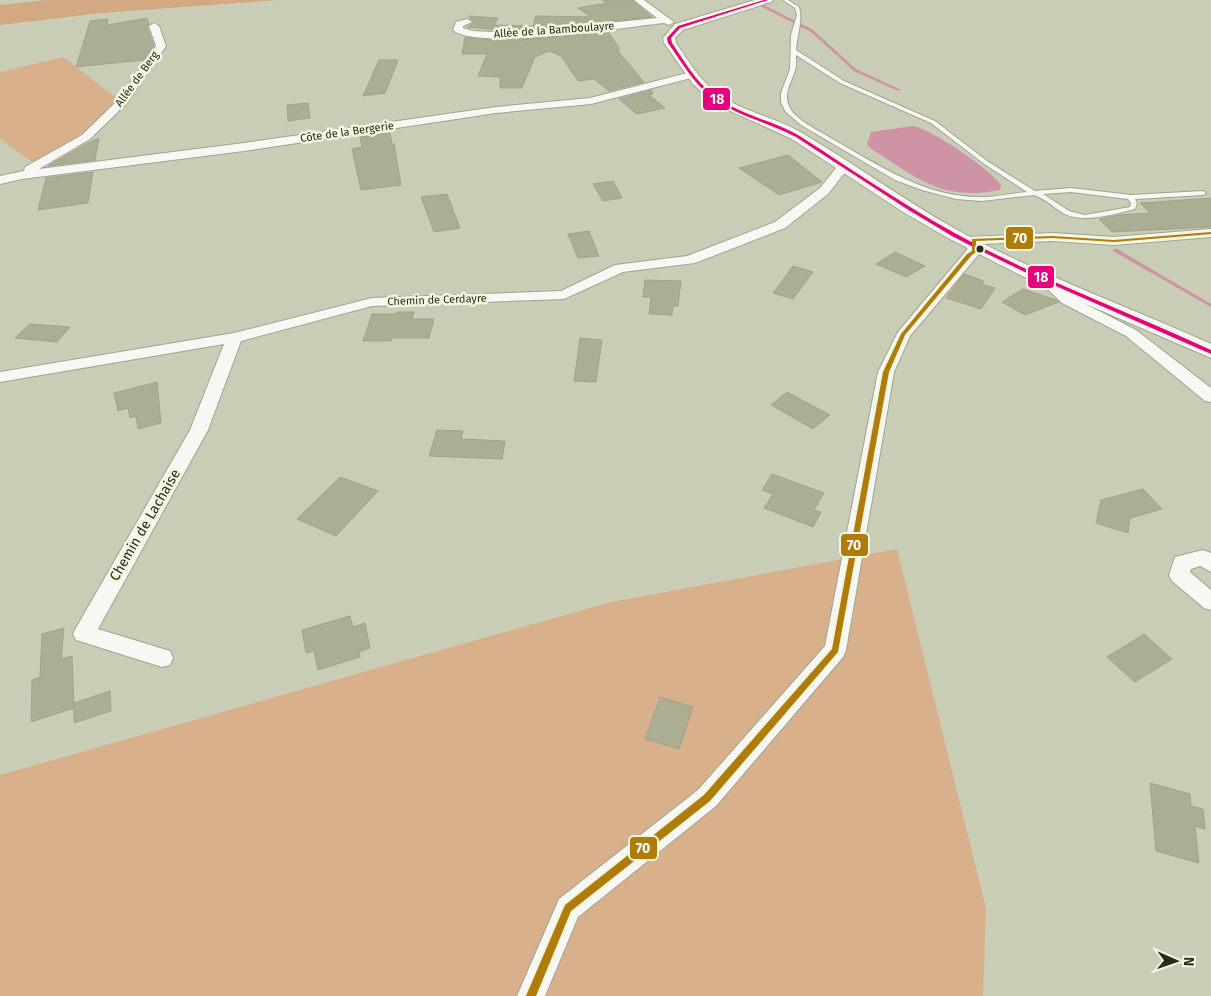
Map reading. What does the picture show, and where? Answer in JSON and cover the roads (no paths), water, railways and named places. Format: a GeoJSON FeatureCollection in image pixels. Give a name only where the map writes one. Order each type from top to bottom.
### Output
{"type":"FeatureCollection","features":[{"type":"Feature","properties":{"kind":"street"},"geometry":{"type":"LineString","coordinates":[[638,0],[665,20],[679,27]]}},
{"type":"Feature","properties":{"kind":"street"},"geometry":{"type":"LineString","coordinates":[[766,0],[679,27],[669,38],[670,43],[691,75],[717,100],[794,135],[974,246],[1045,280],[1166,330],[1211,352]]}},
{"type":"Feature","properties":{"kind":"street","name":"Allée de la Bamboulayre"},"geometry":{"type":"LineString","coordinates":[[467,22],[459,24],[458,30],[473,34],[504,36],[665,20]]}},
{"type":"Feature","properties":{"kind":"street","name":"Allée de Berg"},"geometry":{"type":"LineString","coordinates":[[22,175],[86,137],[122,102],[161,46],[154,26]]}},
{"type":"Feature","properties":{"kind":"street","name":"Côte de la Bergerie"},"geometry":{"type":"LineString","coordinates":[[0,180],[22,175],[244,147],[496,110],[591,101],[691,75]]}},
{"type":"Feature","properties":{"kind":"street","name":"Chemin de Cerdayre"},"geometry":{"type":"LineString","coordinates":[[0,378],[234,338],[372,302],[564,295],[620,268],[690,260],[780,225],[824,191],[844,166]]}},
{"type":"Feature","properties":{"kind":"street"},"geometry":{"type":"LineString","coordinates":[[531,996],[568,908],[707,798],[835,650],[886,372],[902,335],[974,251],[974,240],[1052,237],[1114,241],[1211,232]]}},
{"type":"Feature","properties":{"kind":"street"},"geometry":{"type":"LineString","coordinates":[[1045,280],[1067,300],[1131,334],[1211,397]]}},
{"type":"Feature","properties":{"kind":"street","name":"Chemin de Lachaise"},"geometry":{"type":"LineString","coordinates":[[162,658],[84,634],[199,430],[234,338]]}},
{"type":"Feature","properties":{"kind":"street"},"geometry":{"type":"LineString","coordinates":[[1211,564],[1203,558],[1182,563],[1179,575],[1211,602]]}},
{"type":"Feature","properties":{"kind":"lane"},"geometry":{"type":"LineString","coordinates":[[785,0],[797,7],[798,10],[793,69],[784,93],[784,102],[787,110],[803,124],[897,179],[956,197],[982,199],[1034,193],[1057,188],[1072,188],[1131,197],[1202,193]]}},
{"type":"Feature","properties":{"kind":"lane"},"geometry":{"type":"LineString","coordinates":[[794,52],[842,82],[933,122],[985,162],[1034,193],[1044,196],[1067,213],[1085,217],[1133,208],[1134,203],[1131,197]]}},
{"type":"Feature","properties":{"kind":"waterway"},"geometry":{"type":"LineString","coordinates":[[759,4],[812,31],[855,70],[899,90]]}},
{"type":"Feature","properties":{"kind":"waterway"},"geometry":{"type":"LineString","coordinates":[[1115,250],[1211,306]]}}]}
